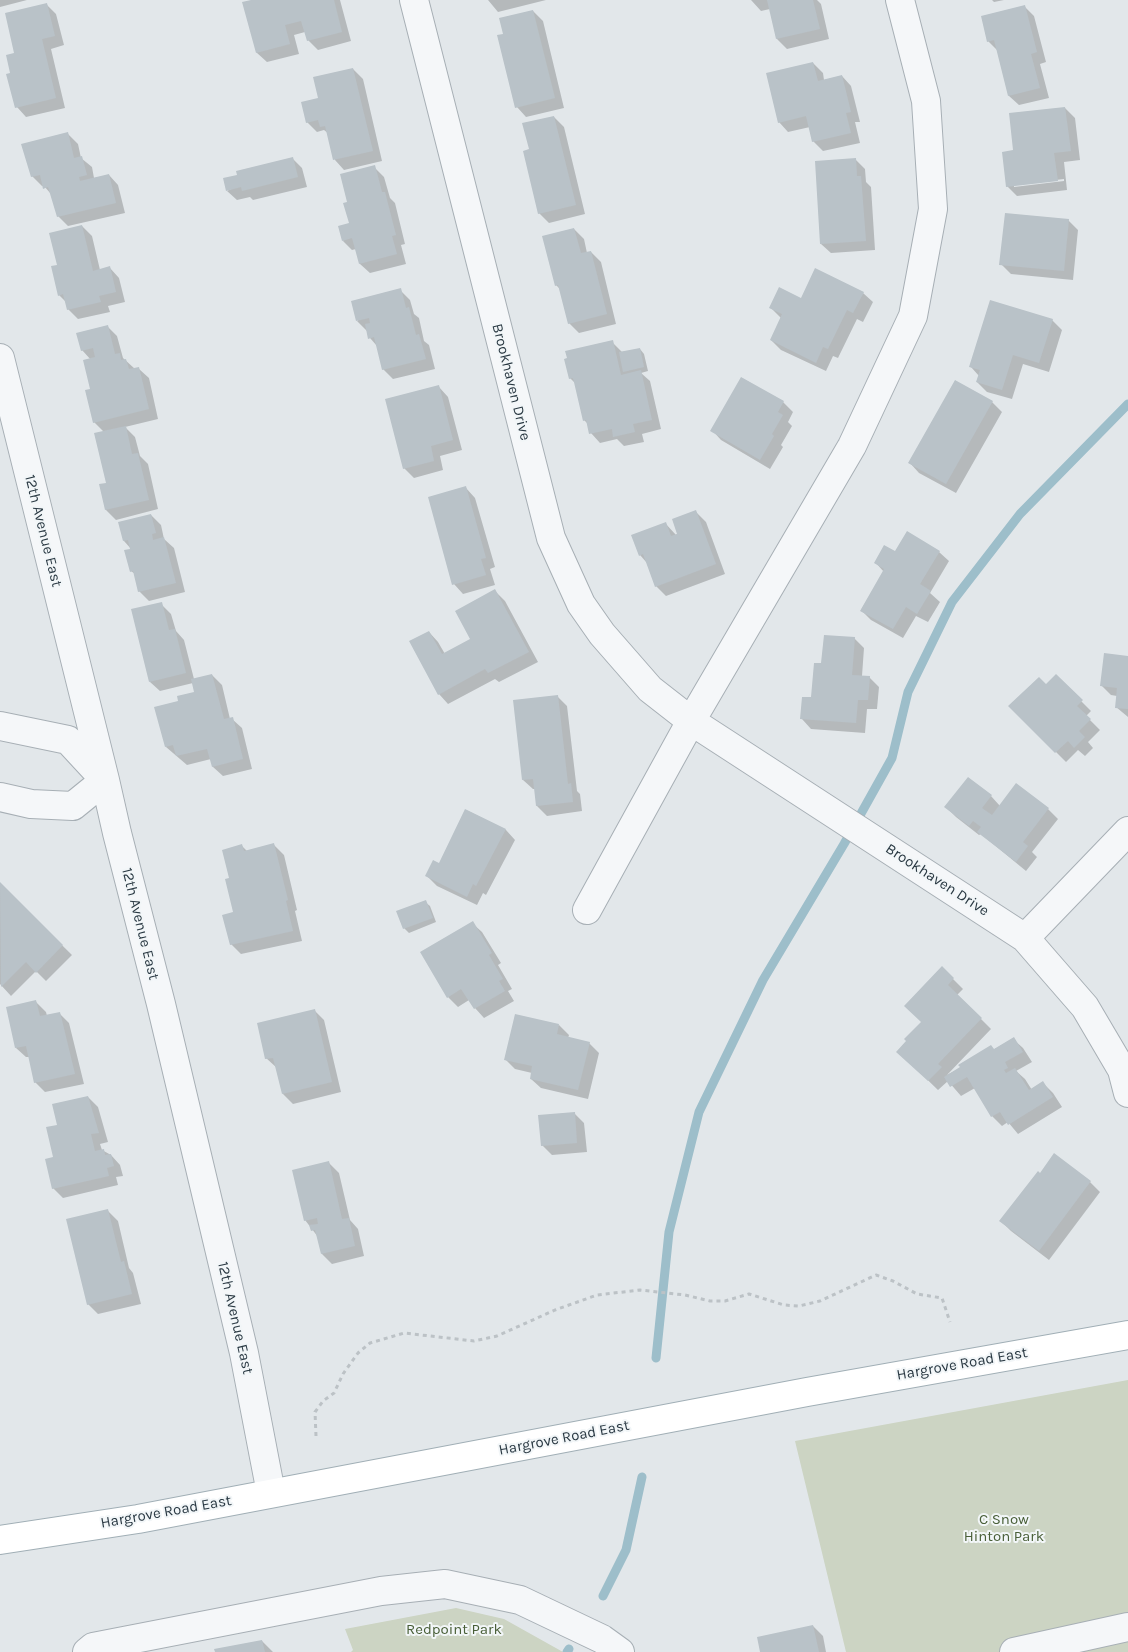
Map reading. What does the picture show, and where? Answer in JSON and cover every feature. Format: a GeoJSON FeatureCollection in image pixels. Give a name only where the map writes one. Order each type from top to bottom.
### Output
{"type":"FeatureCollection","features":[{"type":"Feature","properties":{"kind":"main road","name":"Hargrove Road East"},"geometry":{"type":"LineString","coordinates":[[0,1540],[138,1519],[807,1392],[1128,1335]]}},
{"type":"Feature","properties":{"kind":"street","name":"Brookhaven Drive"},"geometry":{"type":"LineString","coordinates":[[414,0],[551,538],[582,604],[602,634],[650,689],[691,721],[1025,938],[1085,1007],[1122,1070],[1128,1093]]}},
{"type":"Feature","properties":{"kind":"street"},"geometry":{"type":"LineString","coordinates":[[587,910],[691,721],[852,446],[913,316],[933,209],[926,101],[900,0]]}},
{"type":"Feature","properties":{"kind":"street","name":"12th Avenue East"},"geometry":{"type":"LineString","coordinates":[[0,358],[161,1004],[244,1353],[271,1493]]}},
{"type":"Feature","properties":{"kind":"street"},"geometry":{"type":"LineString","coordinates":[[0,726],[68,740],[105,780],[73,806],[31,804],[0,796]]}},
{"type":"Feature","properties":{"kind":"street"},"geometry":{"type":"LineString","coordinates":[[1025,938],[1128,831]]}},
{"type":"Feature","properties":{"kind":"street"},"geometry":{"type":"LineString","coordinates":[[87,1652],[93,1647],[372,1593],[445,1584],[520,1600],[602,1639],[620,1652]]}},
{"type":"Feature","properties":{"kind":"street"},"geometry":{"type":"LineString","coordinates":[[1014,1652],[1128,1627]]}},
{"type":"Feature","properties":{"kind":"path"},"geometry":{"type":"LineString","coordinates":[[316,1436],[315,1412],[323,1401],[334,1393],[343,1374],[358,1353],[370,1343],[404,1333],[474,1341],[497,1336],[555,1310],[597,1295],[640,1290],[717,1301],[749,1294],[784,1305],[799,1306],[820,1301],[876,1275],[893,1281],[917,1294],[942,1298],[950,1322]]}},
{"type":"Feature","properties":{"kind":"green space","name":"C Snow Hinton Park"},"geometry":{"type":"Polygon","coordinates":[[[1128,1380],[1128,1652],[846,1652],[795,1441],[1128,1380]]]}},
{"type":"Feature","properties":{"kind":"green space","name":"Redpoint Park"},"geometry":{"type":"Polygon","coordinates":[[[456,1608],[504,1619],[563,1652],[351,1652],[353,1650],[345,1629],[456,1608]]]}},
{"type":"Feature","properties":{"kind":"building"},"geometry":{"type":"Polygon","coordinates":[[[251,0],[334,0],[342,32],[307,41],[301,21],[285,25],[290,44],[256,53],[242,2],[251,0]]]}},
{"type":"Feature","properties":{"kind":"building"},"geometry":{"type":"Polygon","coordinates":[[[767,0],[813,0],[820,29],[776,39],[767,0]]]}},
{"type":"Feature","properties":{"kind":"building"},"geometry":{"type":"Polygon","coordinates":[[[47,3],[55,36],[42,39],[56,98],[15,108],[6,74],[10,73],[6,55],[14,53],[5,13],[47,3]]]}},
{"type":"Feature","properties":{"kind":"building"},"geometry":{"type":"Polygon","coordinates":[[[1025,5],[1037,52],[1031,54],[1040,88],[1008,96],[994,40],[987,42],[981,16],[1025,5]]]}},
{"type":"Feature","properties":{"kind":"building"},"geometry":{"type":"Polygon","coordinates":[[[533,10],[555,98],[515,108],[497,35],[503,34],[499,18],[533,10]]]}},
{"type":"Feature","properties":{"kind":"building"},"geometry":{"type":"Polygon","coordinates":[[[813,62],[818,81],[842,75],[851,112],[846,113],[851,133],[812,142],[806,116],[778,123],[766,73],[813,62]]]}},
{"type":"Feature","properties":{"kind":"building"},"geometry":{"type":"Polygon","coordinates":[[[353,68],[373,151],[333,160],[325,126],[320,127],[318,120],[306,123],[301,102],[318,98],[313,77],[353,68]]]}},
{"type":"Feature","properties":{"kind":"building"},"geometry":{"type":"Polygon","coordinates":[[[1065,107],[1071,151],[1054,153],[1058,181],[1006,187],[1002,152],[1013,150],[1009,113],[1065,107]]]}},
{"type":"Feature","properties":{"kind":"building"},"geometry":{"type":"Polygon","coordinates":[[[554,116],[576,205],[538,214],[523,151],[529,149],[522,123],[554,116]]]}},
{"type":"Feature","properties":{"kind":"building"},"geometry":{"type":"Polygon","coordinates":[[[68,132],[74,158],[82,156],[87,175],[79,177],[80,181],[109,174],[116,203],[57,217],[48,187],[43,189],[40,175],[31,177],[21,144],[68,132]]]}},
{"type":"Feature","properties":{"kind":"building"},"geometry":{"type":"Polygon","coordinates":[[[293,157],[298,177],[242,191],[241,187],[226,191],[223,178],[237,175],[236,171],[293,157]]]}},
{"type":"Feature","properties":{"kind":"building"},"geometry":{"type":"Polygon","coordinates":[[[856,158],[857,176],[861,176],[866,241],[820,244],[815,161],[856,158]]]}},
{"type":"Feature","properties":{"kind":"building"},"geometry":{"type":"Polygon","coordinates":[[[375,165],[382,192],[385,192],[396,235],[392,236],[397,254],[359,264],[352,238],[342,241],[338,226],[349,223],[343,203],[347,202],[340,174],[375,165]]]}},
{"type":"Feature","properties":{"kind":"building"},"geometry":{"type":"Polygon","coordinates":[[[1005,213],[1069,219],[1064,271],[999,265],[1005,213]]]}},
{"type":"Feature","properties":{"kind":"building"},"geometry":{"type":"Polygon","coordinates":[[[82,225],[93,271],[110,266],[116,292],[99,296],[101,302],[67,310],[63,294],[58,296],[51,266],[57,265],[49,233],[82,225]]]}},
{"type":"Feature","properties":{"kind":"building"},"geometry":{"type":"Polygon","coordinates":[[[574,228],[581,253],[591,251],[607,314],[568,324],[558,285],[555,286],[542,236],[574,228]]]}},
{"type":"Feature","properties":{"kind":"building"},"geometry":{"type":"Polygon","coordinates":[[[815,268],[864,292],[853,313],[847,310],[828,349],[823,347],[816,363],[770,340],[782,314],[769,308],[779,287],[801,298],[815,268]]]}},
{"type":"Feature","properties":{"kind":"building"},"geometry":{"type":"Polygon","coordinates":[[[401,288],[406,308],[409,307],[416,335],[419,334],[426,359],[382,370],[374,337],[368,339],[365,324],[370,323],[369,318],[356,321],[351,301],[401,288]]]}},
{"type":"Feature","properties":{"kind":"building"},"geometry":{"type":"Polygon","coordinates":[[[990,300],[1053,319],[1039,363],[1013,355],[1002,390],[976,382],[980,370],[969,367],[990,300]]]}},
{"type":"Feature","properties":{"kind":"building"},"geometry":{"type":"Polygon","coordinates":[[[108,325],[115,354],[120,353],[121,360],[126,359],[129,369],[139,367],[149,409],[93,423],[85,390],[90,389],[83,360],[95,357],[93,348],[81,351],[76,333],[108,325]]]}},
{"type":"Feature","properties":{"kind":"building"},"geometry":{"type":"Polygon","coordinates":[[[613,340],[621,375],[641,370],[652,420],[633,424],[635,432],[613,437],[612,429],[589,434],[586,420],[583,421],[573,378],[569,379],[564,359],[567,358],[565,351],[613,340]]]}},
{"type":"Feature","properties":{"kind":"building"},"geometry":{"type":"Polygon","coordinates":[[[640,348],[644,367],[623,372],[619,352],[640,348]]]}},
{"type":"Feature","properties":{"kind":"building"},"geometry":{"type":"Polygon","coordinates":[[[741,377],[784,401],[778,412],[783,415],[772,434],[774,436],[760,460],[710,431],[741,377]]]}},
{"type":"Feature","properties":{"kind":"building"},"geometry":{"type":"Polygon","coordinates":[[[955,380],[993,401],[946,484],[908,463],[955,380]]]}},
{"type":"Feature","properties":{"kind":"building"},"geometry":{"type":"Polygon","coordinates":[[[439,385],[453,440],[431,446],[434,461],[403,469],[385,399],[439,385]]]}},
{"type":"Feature","properties":{"kind":"building"},"geometry":{"type":"Polygon","coordinates":[[[126,426],[132,454],[138,453],[149,500],[105,510],[99,484],[106,483],[94,433],[126,426]]]}},
{"type":"Feature","properties":{"kind":"building"},"geometry":{"type":"Polygon","coordinates":[[[466,486],[486,558],[481,559],[486,575],[452,585],[428,497],[466,486]]]}},
{"type":"Feature","properties":{"kind":"building"},"geometry":{"type":"Polygon","coordinates":[[[696,510],[716,564],[655,587],[643,554],[639,556],[631,535],[666,522],[671,536],[677,534],[672,519],[696,510]]]}},
{"type":"Feature","properties":{"kind":"building"},"geometry":{"type":"Polygon","coordinates":[[[151,514],[156,533],[152,534],[153,540],[164,537],[176,583],[138,592],[133,571],[130,572],[124,550],[130,549],[128,540],[123,541],[118,522],[151,514]]]}},
{"type":"Feature","properties":{"kind":"building"},"geometry":{"type":"Polygon","coordinates":[[[907,531],[940,551],[920,584],[931,591],[917,614],[906,607],[893,629],[860,611],[884,569],[874,563],[884,545],[895,551],[907,531]]]}},
{"type":"Feature","properties":{"kind":"building"},"geometry":{"type":"Polygon","coordinates":[[[495,589],[529,652],[488,673],[485,669],[438,695],[409,641],[429,631],[442,654],[470,639],[455,611],[495,589]]]}},
{"type":"Feature","properties":{"kind":"building"},"geometry":{"type":"Polygon","coordinates":[[[162,602],[169,630],[175,629],[186,673],[149,682],[131,609],[162,602]]]}},
{"type":"Feature","properties":{"kind":"building"},"geometry":{"type":"Polygon","coordinates":[[[824,635],[855,637],[852,675],[870,676],[868,700],[858,700],[856,723],[800,719],[802,697],[811,697],[814,663],[821,663],[824,635]]]}},
{"type":"Feature","properties":{"kind":"building"},"geometry":{"type":"Polygon","coordinates":[[[1104,653],[1128,656],[1128,709],[1115,708],[1117,688],[1100,686],[1104,653]]]}},
{"type":"Feature","properties":{"kind":"building"},"geometry":{"type":"Polygon","coordinates":[[[212,674],[224,719],[233,717],[243,759],[212,767],[207,749],[176,756],[173,745],[165,747],[154,707],[178,701],[177,696],[194,692],[191,679],[212,674]]]}},
{"type":"Feature","properties":{"kind":"building"},"geometry":{"type":"Polygon","coordinates":[[[1056,674],[1083,700],[1077,706],[1091,719],[1079,731],[1085,737],[1074,748],[1068,741],[1055,753],[1008,706],[1039,677],[1046,684],[1056,674]]]}},
{"type":"Feature","properties":{"kind":"building"},"geometry":{"type":"Polygon","coordinates":[[[558,695],[568,784],[571,783],[573,802],[536,806],[533,779],[522,780],[513,700],[558,695]]]}},
{"type":"Feature","properties":{"kind":"building"},"geometry":{"type":"Polygon","coordinates":[[[968,777],[992,795],[982,808],[992,815],[1016,783],[1049,808],[1023,842],[1028,846],[1016,862],[977,832],[981,827],[973,821],[969,826],[944,807],[968,777]]]}},
{"type":"Feature","properties":{"kind":"building"},"geometry":{"type":"Polygon","coordinates":[[[465,809],[506,829],[476,886],[473,884],[467,897],[425,876],[433,860],[439,863],[465,809]]]}},
{"type":"Feature","properties":{"kind":"building"},"geometry":{"type":"Polygon","coordinates":[[[274,843],[288,900],[286,901],[293,931],[230,945],[222,915],[233,912],[225,879],[229,878],[222,850],[242,844],[244,851],[274,843]]]}},
{"type":"Feature","properties":{"kind":"building"},"geometry":{"type":"Polygon","coordinates":[[[0,882],[63,945],[36,973],[26,962],[1,987],[0,882]]]}},
{"type":"Feature","properties":{"kind":"building"},"geometry":{"type":"Polygon","coordinates":[[[426,900],[433,918],[403,929],[396,911],[426,900]]]}},
{"type":"Feature","properties":{"kind":"building"},"geometry":{"type":"Polygon","coordinates":[[[473,921],[492,953],[489,955],[503,979],[499,981],[505,991],[474,1009],[461,989],[447,998],[420,952],[473,921]]]}},
{"type":"Feature","properties":{"kind":"building"},"geometry":{"type":"Polygon","coordinates":[[[942,966],[954,978],[948,985],[982,1018],[938,1064],[942,1067],[928,1081],[896,1052],[906,1041],[904,1039],[921,1022],[904,1006],[942,966]]]}},
{"type":"Feature","properties":{"kind":"building"},"geometry":{"type":"Polygon","coordinates":[[[36,1000],[40,1016],[60,1012],[75,1074],[34,1083],[26,1046],[15,1048],[6,1007],[36,1000]]]}},
{"type":"Feature","properties":{"kind":"building"},"geometry":{"type":"Polygon","coordinates":[[[315,1009],[332,1082],[282,1094],[273,1058],[265,1059],[257,1023],[315,1009]]]}},
{"type":"Feature","properties":{"kind":"building"},"geometry":{"type":"Polygon","coordinates":[[[515,1014],[559,1024],[557,1034],[590,1042],[578,1090],[530,1079],[532,1066],[504,1060],[515,1014]]]}},
{"type":"Feature","properties":{"kind":"building"},"geometry":{"type":"Polygon","coordinates":[[[1014,1037],[1023,1052],[1005,1062],[1008,1068],[1004,1070],[1006,1073],[1015,1068],[1029,1090],[1043,1081],[1053,1097],[1008,1125],[1000,1112],[991,1117],[967,1077],[950,1087],[944,1077],[960,1067],[958,1065],[991,1045],[994,1049],[1014,1037]]]}},
{"type":"Feature","properties":{"kind":"building"},"geometry":{"type":"Polygon","coordinates":[[[88,1096],[99,1133],[91,1134],[95,1151],[104,1149],[105,1155],[111,1154],[114,1166],[107,1168],[109,1176],[52,1189],[45,1159],[53,1157],[46,1127],[57,1125],[52,1104],[88,1096]]]}},
{"type":"Feature","properties":{"kind":"building"},"geometry":{"type":"Polygon","coordinates":[[[575,1112],[577,1143],[541,1146],[538,1115],[575,1112]]]}},
{"type":"Feature","properties":{"kind":"building"},"geometry":{"type":"Polygon","coordinates":[[[1054,1153],[1091,1181],[1039,1251],[999,1221],[1038,1171],[1040,1173],[1054,1153]]]}},
{"type":"Feature","properties":{"kind":"building"},"geometry":{"type":"Polygon","coordinates":[[[329,1161],[342,1219],[349,1218],[355,1246],[321,1254],[315,1230],[311,1231],[309,1225],[318,1224],[317,1218],[304,1221],[292,1170],[329,1161]]]}},
{"type":"Feature","properties":{"kind":"building"},"geometry":{"type":"Polygon","coordinates":[[[108,1209],[121,1262],[124,1261],[132,1294],[87,1305],[66,1219],[108,1209]]]}},
{"type":"Feature","properties":{"kind":"building"},"geometry":{"type":"Polygon","coordinates":[[[813,1625],[819,1652],[760,1652],[757,1637],[813,1625]]]}},
{"type":"Feature","properties":{"kind":"building"},"geometry":{"type":"Polygon","coordinates":[[[262,1640],[265,1652],[215,1652],[214,1649],[262,1640]]]}},
{"type":"Feature","properties":{"kind":"waterway"},"geometry":{"type":"LineString","coordinates":[[656,1358],[669,1232],[699,1112],[763,980],[844,844],[892,758],[908,692],[952,602],[1020,514],[1128,404]]}},
{"type":"Feature","properties":{"kind":"waterway"},"geometry":{"type":"LineString","coordinates":[[603,1596],[626,1550],[642,1477]]}}]}
